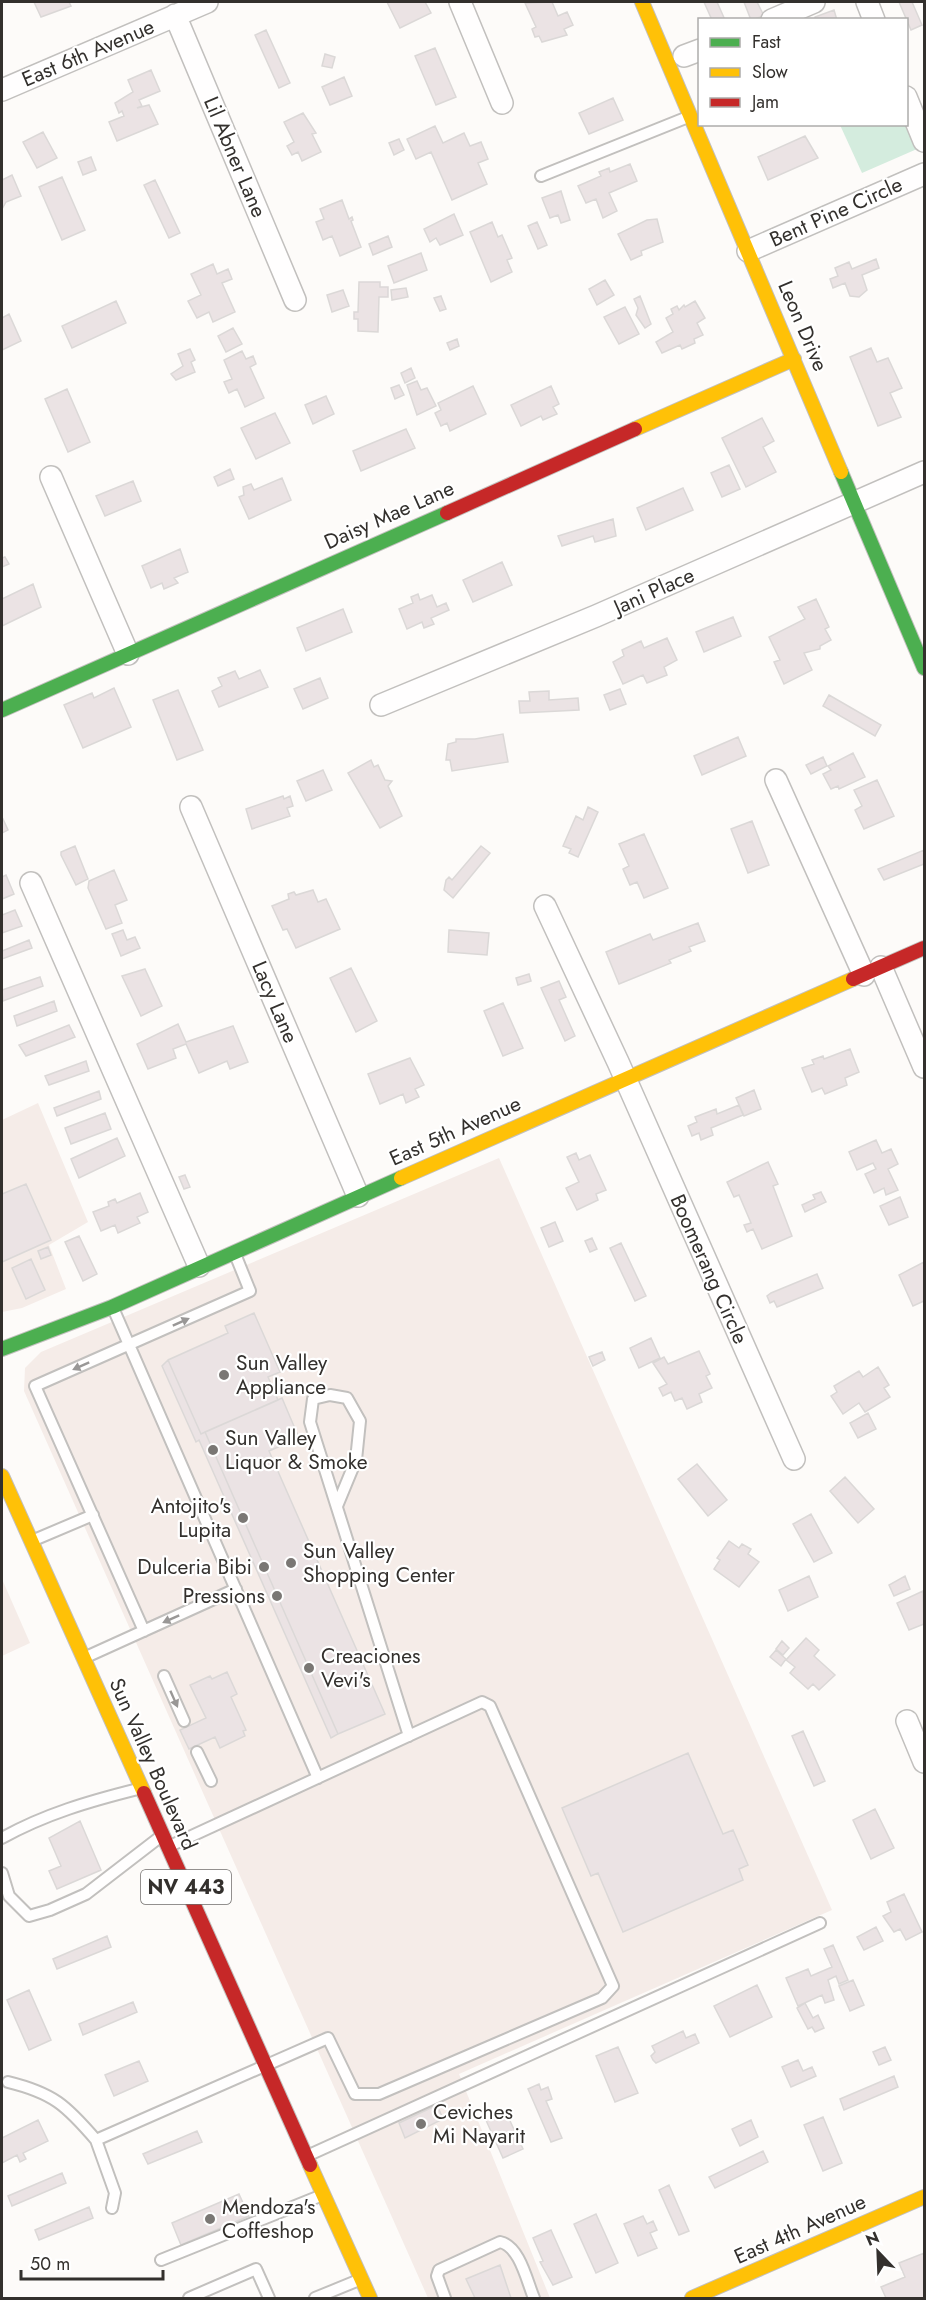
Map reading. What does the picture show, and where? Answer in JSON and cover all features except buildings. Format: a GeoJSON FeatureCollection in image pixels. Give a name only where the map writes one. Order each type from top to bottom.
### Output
{"type":"FeatureCollection","features":[{"type":"Feature","properties":{"kind":"street","name":"East 6th Avenue"},"geometry":{"type":"LineString","coordinates":[[2,90],[207,2]]}},
{"type":"Feature","properties":{"kind":"street"},"geometry":{"type":"LineString","coordinates":[[460,2],[502,103]]}},
{"type":"Feature","properties":{"kind":"street","name":"Leon Drive"},"geometry":{"type":"LineString","coordinates":[[642,2],[681,57],[691,116],[924,668]]}},
{"type":"Feature","properties":{"kind":"street"},"geometry":{"type":"LineString","coordinates":[[777,18],[814,2]]}},
{"type":"Feature","properties":{"kind":"street"},"geometry":{"type":"LineString","coordinates":[[867,2],[873,18]]}},
{"type":"Feature","properties":{"kind":"street","name":"Lil Abner Lane"},"geometry":{"type":"LineString","coordinates":[[176,15],[295,300]]}},
{"type":"Feature","properties":{"kind":"street"},"geometry":{"type":"LineString","coordinates":[[908,102],[924,141]]}},
{"type":"Feature","properties":{"kind":"street","name":"Bent Pine Circle"},"geometry":{"type":"LineString","coordinates":[[748,251],[924,174]]}},
{"type":"Feature","properties":{"kind":"street","name":"Daisy Mae Lane"},"geometry":{"type":"LineString","coordinates":[[2,710],[794,359]]}},
{"type":"Feature","properties":{"kind":"street","name":"Jani Place"},"geometry":{"type":"LineString","coordinates":[[381,705],[596,616],[924,472]]}},
{"type":"Feature","properties":{"kind":"street"},"geometry":{"type":"LineString","coordinates":[[51,477],[128,654]]}},
{"type":"Feature","properties":{"kind":"street"},"geometry":{"type":"LineString","coordinates":[[776,780],[872,971],[924,1067]]}},
{"type":"Feature","properties":{"kind":"street","name":"Lacy Lane"},"geometry":{"type":"LineString","coordinates":[[191,807],[358,1196]]}},
{"type":"Feature","properties":{"kind":"street"},"geometry":{"type":"LineString","coordinates":[[31,883],[199,1266]]}},
{"type":"Feature","properties":{"kind":"street","name":"Boomerang Circle"},"geometry":{"type":"LineString","coordinates":[[545,906],[794,1459]]}},
{"type":"Feature","properties":{"kind":"street","name":"East 5th Avenue"},"geometry":{"type":"LineString","coordinates":[[2,1349],[112,1307],[199,1266],[924,948]]}},
{"type":"Feature","properties":{"kind":"street","name":"Sun Valley Boulevard"},"geometry":{"type":"LineString","coordinates":[[2,1476],[370,2298]]}},
{"type":"Feature","properties":{"kind":"street"},"geometry":{"type":"LineString","coordinates":[[907,1721],[924,1762]]}},
{"type":"Feature","properties":{"kind":"street","name":"East 4th Avenue"},"geometry":{"type":"LineString","coordinates":[[692,2298],[924,2197]]}},
{"type":"Feature","properties":{"kind":"lane"},"geometry":{"type":"LineString","coordinates":[[541,176],[691,116]]}},
{"type":"Feature","properties":{"kind":"lane"},"geometry":{"type":"LineString","coordinates":[[144,1631],[35,1386],[250,1291],[234,1251]]}},
{"type":"Feature","properties":{"kind":"lane"},"geometry":{"type":"LineString","coordinates":[[112,1307],[318,1778]]}},
{"type":"Feature","properties":{"kind":"lane"},"geometry":{"type":"LineString","coordinates":[[337,1506],[356,1460],[360,1421],[347,1398],[330,1395],[313,1399],[310,1422],[409,1736]]}},
{"type":"Feature","properties":{"kind":"lane"},"geometry":{"type":"LineString","coordinates":[[31,1542],[93,1515]]}},
{"type":"Feature","properties":{"kind":"lane"},"geometry":{"type":"LineString","coordinates":[[83,1659],[236,1589]]}},
{"type":"Feature","properties":{"kind":"lane"},"geometry":{"type":"LineString","coordinates":[[164,1676],[184,1721]]}},
{"type":"Feature","properties":{"kind":"lane"},"geometry":{"type":"LineString","coordinates":[[2,1874],[9,1896],[29,1916],[86,1894],[165,1841],[318,1778],[482,1702],[490,1706],[614,1986],[602,1998],[379,2094],[355,2094],[328,2037],[266,2067],[96,2140]]}},
{"type":"Feature","properties":{"kind":"lane"},"geometry":{"type":"LineString","coordinates":[[197,1752],[210,1781]]}},
{"type":"Feature","properties":{"kind":"lane"},"geometry":{"type":"LineString","coordinates":[[2,1838],[30,1822],[82,1803],[141,1788]]}},
{"type":"Feature","properties":{"kind":"lane"},"geometry":{"type":"LineString","coordinates":[[306,2156],[820,1923]]}},
{"type":"Feature","properties":{"kind":"lane"},"geometry":{"type":"LineString","coordinates":[[8,2082],[52,2096],[74,2114],[96,2140],[115,2193],[112,2208]]}},
{"type":"Feature","properties":{"kind":"lane"},"geometry":{"type":"LineString","coordinates":[[161,2260],[323,2194]]}},
{"type":"Feature","properties":{"kind":"lane"},"geometry":{"type":"LineString","coordinates":[[445,2298],[437,2276],[439,2270],[500,2242],[507,2243],[514,2252],[534,2298]]}},
{"type":"Feature","properties":{"kind":"lane"},"geometry":{"type":"LineString","coordinates":[[189,2298],[256,2269],[268,2298]]}},
{"type":"Feature","properties":{"kind":"lane"},"geometry":{"type":"LineString","coordinates":[[315,2298],[362,2279]]}},
{"type":"Feature","properties":{"kind":"shaded area"},"geometry":{"type":"Polygon","coordinates":[[[38,1103],[88,1222],[49,1245],[66,1289],[22,1308],[2,1312],[2,1120],[38,1103]]]}},
{"type":"Feature","properties":{"kind":"shaded area","name":"Sun Valley Shopping Center"},"geometry":{"type":"Polygon","coordinates":[[[499,1158],[832,1910],[459,2074],[550,2298],[428,2298],[24,1391],[25,1368],[41,1352],[499,1158]]]}},
{"type":"Feature","properties":{"kind":"shaded area"},"geometry":{"type":"Polygon","coordinates":[[[2,1579],[30,1643],[2,1656],[2,1579]]]}},
{"type":"Feature","properties":{"kind":"green space"},"geometry":{"type":"Polygon","coordinates":[[[840,126],[906,126],[917,149],[862,173],[840,126]]]}},
{"type":"Feature","properties":{"kind":"traffic: fast"},"geometry":{"type":"LineString","coordinates":[[841,472],[924,668]]}},
{"type":"Feature","properties":{"kind":"traffic: fast"},"geometry":{"type":"LineString","coordinates":[[2,710],[447,513]]}},
{"type":"Feature","properties":{"kind":"traffic: fast"},"geometry":{"type":"LineString","coordinates":[[2,1349],[112,1307],[401,1178]]}},
{"type":"Feature","properties":{"kind":"traffic: slow"},"geometry":{"type":"LineString","coordinates":[[642,2],[841,472]]}},
{"type":"Feature","properties":{"kind":"traffic: slow"},"geometry":{"type":"LineString","coordinates":[[635,429],[794,359]]}},
{"type":"Feature","properties":{"kind":"traffic: slow"},"geometry":{"type":"LineString","coordinates":[[401,1178],[853,979]]}},
{"type":"Feature","properties":{"kind":"traffic: slow"},"geometry":{"type":"LineString","coordinates":[[2,1476],[144,1793]]}},
{"type":"Feature","properties":{"kind":"traffic: slow"},"geometry":{"type":"LineString","coordinates":[[310,2165],[370,2298]]}},
{"type":"Feature","properties":{"kind":"traffic: slow"},"geometry":{"type":"LineString","coordinates":[[692,2298],[924,2197]]}},
{"type":"Feature","properties":{"kind":"traffic: jam"},"geometry":{"type":"LineString","coordinates":[[447,513],[635,429]]}},
{"type":"Feature","properties":{"kind":"traffic: jam"},"geometry":{"type":"LineString","coordinates":[[853,979],[924,948]]}},
{"type":"Feature","properties":{"kind":"traffic: jam"},"geometry":{"type":"LineString","coordinates":[[144,1793],[310,2165]]}},
{"type":"Feature","properties":{"kind":"place","name":"Sun Valley Appliance"},"geometry":{"type":"Point","coordinates":[224,1375]}},
{"type":"Feature","properties":{"kind":"place","name":"Sun Valley Liquor & Smoke"},"geometry":{"type":"Point","coordinates":[213,1450]}},
{"type":"Feature","properties":{"kind":"place","name":"Antojito's Lupita"},"geometry":{"type":"Point","coordinates":[243,1518]}},
{"type":"Feature","properties":{"kind":"place","name":"Sun Valley Shopping Center"},"geometry":{"type":"Point","coordinates":[291,1563]}},
{"type":"Feature","properties":{"kind":"place","name":"Dulceria Bibi"},"geometry":{"type":"Point","coordinates":[264,1567]}},
{"type":"Feature","properties":{"kind":"place","name":"Pressions"},"geometry":{"type":"Point","coordinates":[277,1596]}},
{"type":"Feature","properties":{"kind":"place","name":"Creaciones Vevi's"},"geometry":{"type":"Point","coordinates":[309,1668]}},
{"type":"Feature","properties":{"kind":"place","name":"Ceviches Mi Nayarit"},"geometry":{"type":"Point","coordinates":[421,2124]}},
{"type":"Feature","properties":{"kind":"place","name":"Mendoza's Coffeshop"},"geometry":{"type":"Point","coordinates":[210,2219]}}]}
